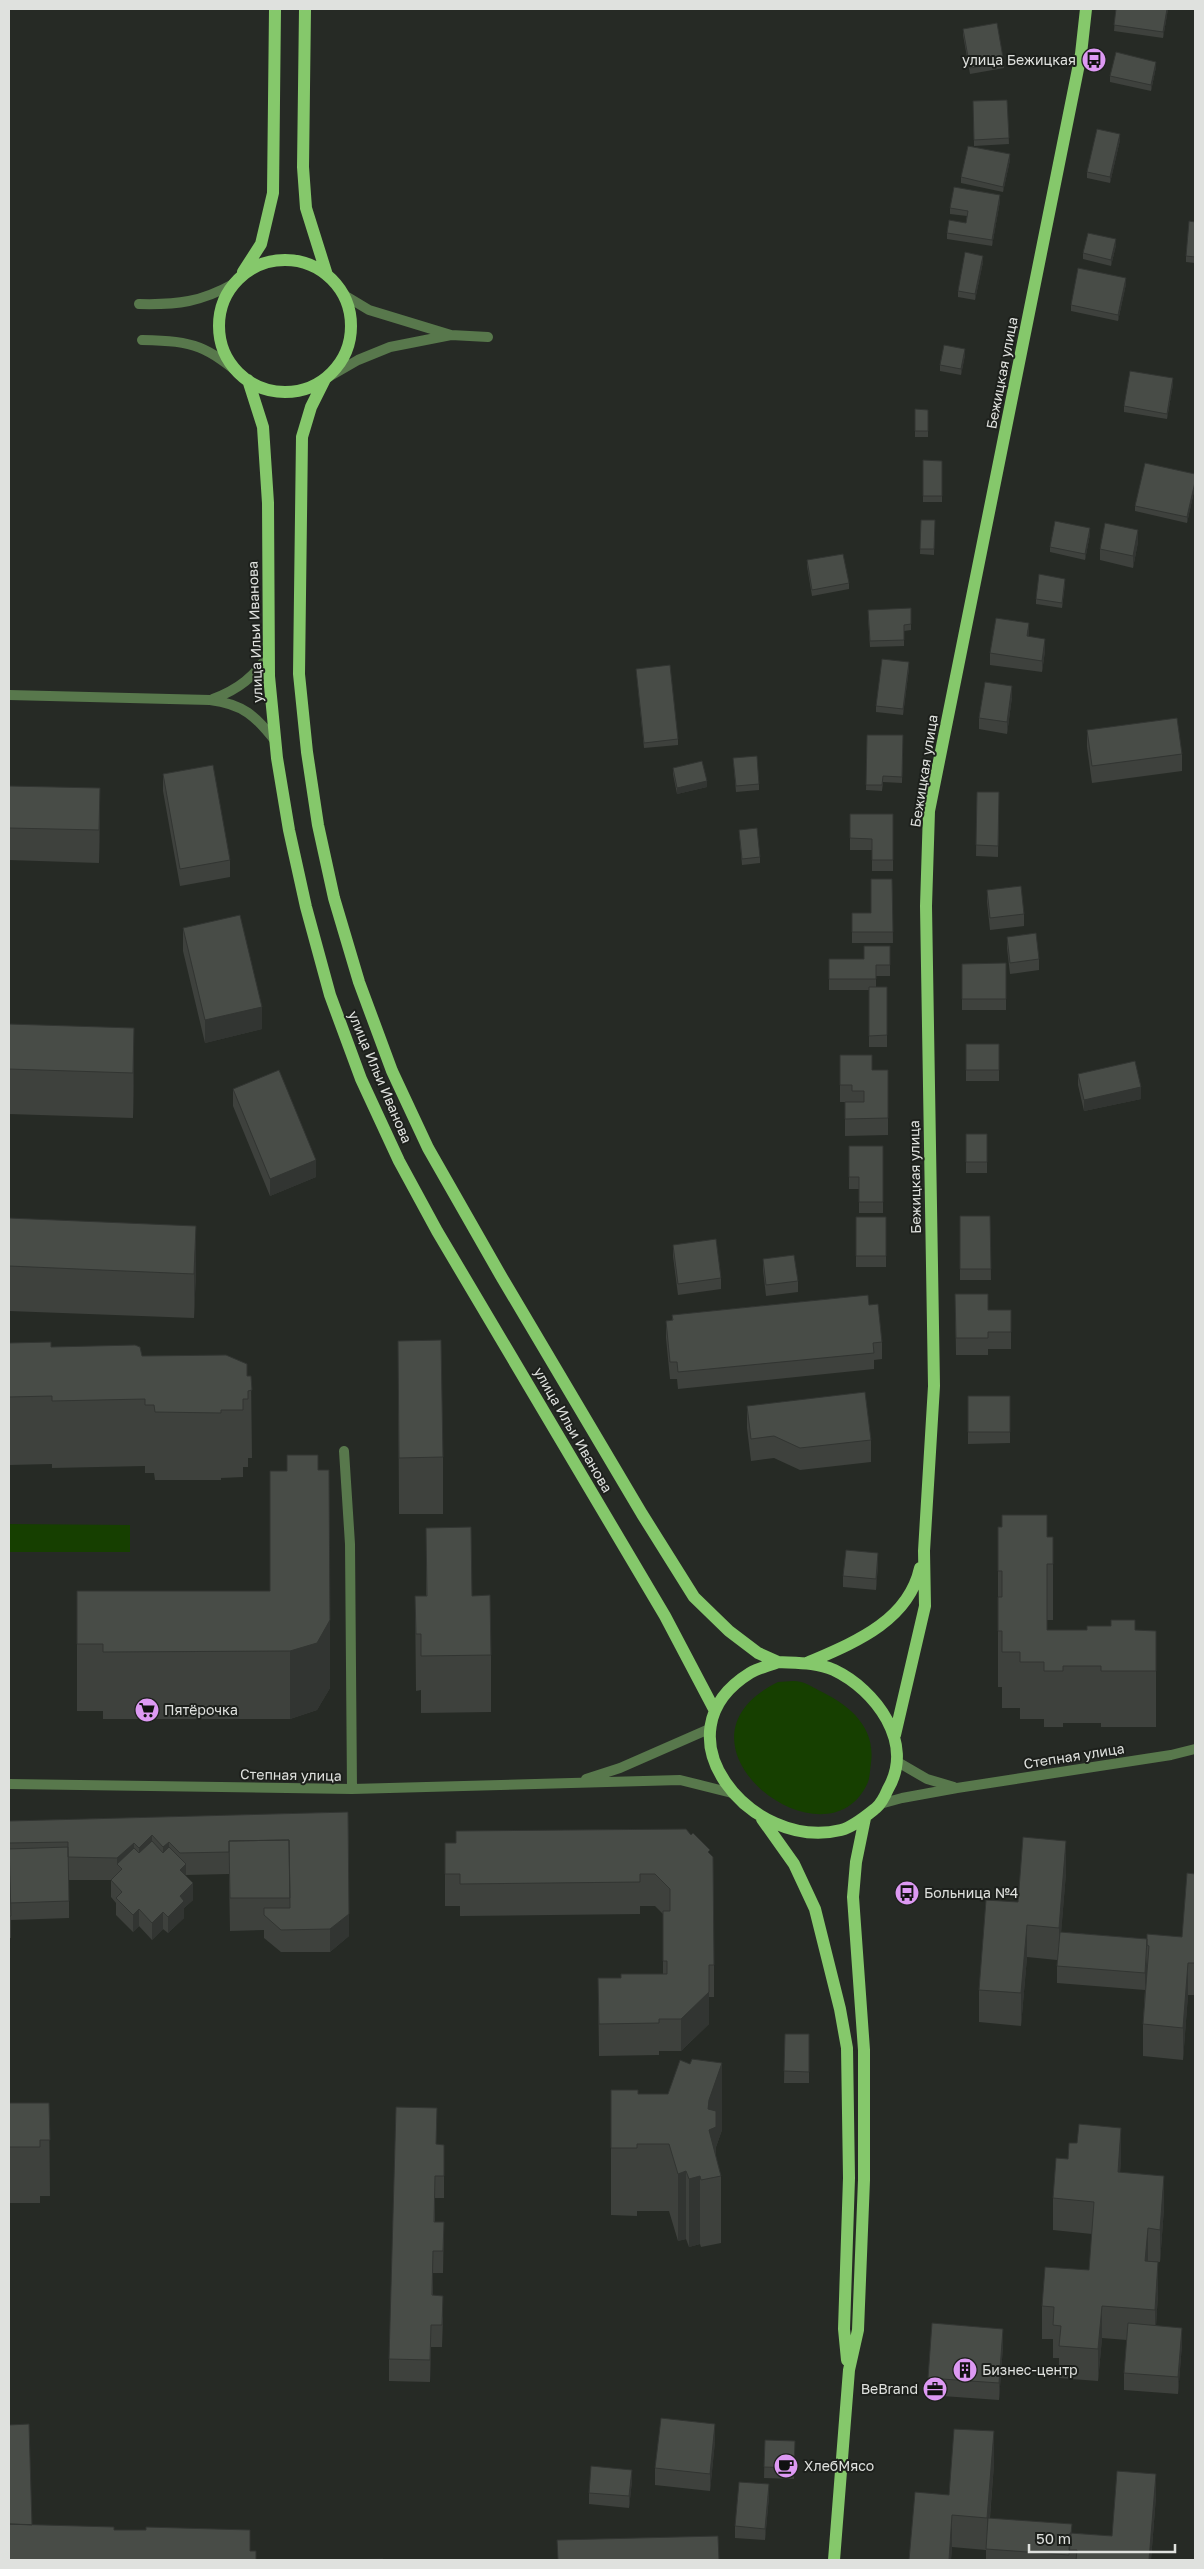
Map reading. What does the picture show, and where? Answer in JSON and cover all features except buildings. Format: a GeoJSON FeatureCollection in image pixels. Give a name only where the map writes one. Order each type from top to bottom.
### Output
{"type":"FeatureCollection","features":[{"type":"Feature","properties":{"kind":"main road"},"geometry":{"type":"LineString","coordinates":[[235,283],[251,270],[270,262],[290,260],[310,264],[327,275],[344,295],[350,312],[351,331],[347,350],[338,366],[325,379],[307,389],[287,392],[266,390],[248,380],[232,365],[222,345],[219,323],[224,302],[235,283],[261,244],[273,193],[275,9]]}},
{"type":"Feature","properties":{"kind":"main road"},"geometry":{"type":"LineString","coordinates":[[305,9],[303,167],[306,208],[327,275]]}},
{"type":"Feature","properties":{"kind":"main road","name":"Бежицкая улица"},"geometry":{"type":"LineString","coordinates":[[924,1550],[934,1386],[926,906],[929,811],[1081,54],[1086,9]]}},
{"type":"Feature","properties":{"kind":"main road","name":"улица Ильи Иванова"},"geometry":{"type":"LineString","coordinates":[[325,379],[311,407],[302,437],[299,674],[306,752],[318,825],[334,898],[359,982],[392,1071],[428,1148],[642,1514],[694,1597],[729,1632],[758,1653],[778,1662]]}},
{"type":"Feature","properties":{"kind":"main road","name":"улица Ильи Иванова"},"geometry":{"type":"LineString","coordinates":[[248,380],[263,427],[266,462],[269,654],[276,742],[289,830],[306,907],[330,995],[361,1079],[400,1161],[437,1231],[670,1624],[715,1711]]}},
{"type":"Feature","properties":{"kind":"main road"},"geometry":{"type":"LineString","coordinates":[[806,1663],[876,1630],[898,1612],[917,1581],[924,1550]]}},
{"type":"Feature","properties":{"kind":"main road"},"geometry":{"type":"LineString","coordinates":[[762,1819],[789,1829],[813,1831],[841,1830],[865,1818],[880,1804],[894,1780],[896,1761],[895,1736],[925,1606],[924,1550]]}},
{"type":"Feature","properties":{"kind":"main road"},"geometry":{"type":"LineString","coordinates":[[849,2370],[844,2330],[849,2178],[847,2048],[840,2009],[815,1909],[794,1864],[762,1819],[732,1792],[715,1764],[710,1744],[709,1729],[721,1700],[751,1673],[778,1662],[806,1663],[832,1670],[868,1694],[884,1713],[895,1736]]}},
{"type":"Feature","properties":{"kind":"main road"},"geometry":{"type":"LineString","coordinates":[[834,2560],[849,2370],[858,2330],[864,2180],[864,2050],[853,1897],[856,1862],[865,1818]]}},
{"type":"Feature","properties":{"kind":"street"},"geometry":{"type":"LineString","coordinates":[[139,304],[178,304],[194,301],[235,283]]}},
{"type":"Feature","properties":{"kind":"street"},"geometry":{"type":"LineString","coordinates":[[344,295],[369,310],[451,335]]}},
{"type":"Feature","properties":{"kind":"street"},"geometry":{"type":"LineString","coordinates":[[325,379],[358,360],[390,346],[451,335],[488,337]]}},
{"type":"Feature","properties":{"kind":"street"},"geometry":{"type":"LineString","coordinates":[[142,340],[178,341],[202,347],[248,380]]}},
{"type":"Feature","properties":{"kind":"street"},"geometry":{"type":"LineString","coordinates":[[210,700],[246,683],[269,654]]}},
{"type":"Feature","properties":{"kind":"street"},"geometry":{"type":"LineString","coordinates":[[9,695],[230,702],[246,710],[264,726],[276,742]]}},
{"type":"Feature","properties":{"kind":"street"},"geometry":{"type":"LineString","coordinates":[[344,1451],[350,1544],[352,1790]]}},
{"type":"Feature","properties":{"kind":"street"},"geometry":{"type":"LineString","coordinates":[[573,1783],[620,1768],[709,1729]]}},
{"type":"Feature","properties":{"kind":"street","name":"Степная улица"},"geometry":{"type":"LineString","coordinates":[[880,1804],[957,1788],[1171,1755],[1195,1749]]}},
{"type":"Feature","properties":{"kind":"street"},"geometry":{"type":"LineString","coordinates":[[896,1761],[927,1780],[957,1788]]}},
{"type":"Feature","properties":{"kind":"street","name":"Степная улица"},"geometry":{"type":"LineString","coordinates":[[9,1784],[352,1790],[680,1780],[732,1792]]}},
{"type":"Feature","properties":{"kind":"green space"},"geometry":{"type":"Polygon","coordinates":[[[9,1524],[130,1525],[130,1552],[9,1552],[9,1524]]]}},
{"type":"Feature","properties":{"kind":"green space"},"geometry":{"type":"Polygon","coordinates":[[[798,1681],[812,1686],[849,1709],[864,1727],[869,1738],[871,1750],[869,1778],[868,1782],[848,1807],[820,1814],[789,1807],[761,1790],[741,1765],[734,1736],[745,1708],[778,1682],[798,1681]]]}},
{"type":"Feature","properties":{"kind":"place","name":"улица Бежицкая"},"geometry":{"type":"Point","coordinates":[1094,60]}},
{"type":"Feature","properties":{"kind":"place","name":"Пятёрочка"},"geometry":{"type":"Point","coordinates":[147,1710]}},
{"type":"Feature","properties":{"kind":"place","name":"Больница №4"},"geometry":{"type":"Point","coordinates":[907,1893]}},
{"type":"Feature","properties":{"kind":"place","name":"Бизнес-центр"},"geometry":{"type":"Point","coordinates":[965,2370]}},
{"type":"Feature","properties":{"kind":"place","name":"BeBrand"},"geometry":{"type":"Point","coordinates":[935,2389]}},
{"type":"Feature","properties":{"kind":"place","name":"ХлебМясо"},"geometry":{"type":"Point","coordinates":[786,2466]}}]}
